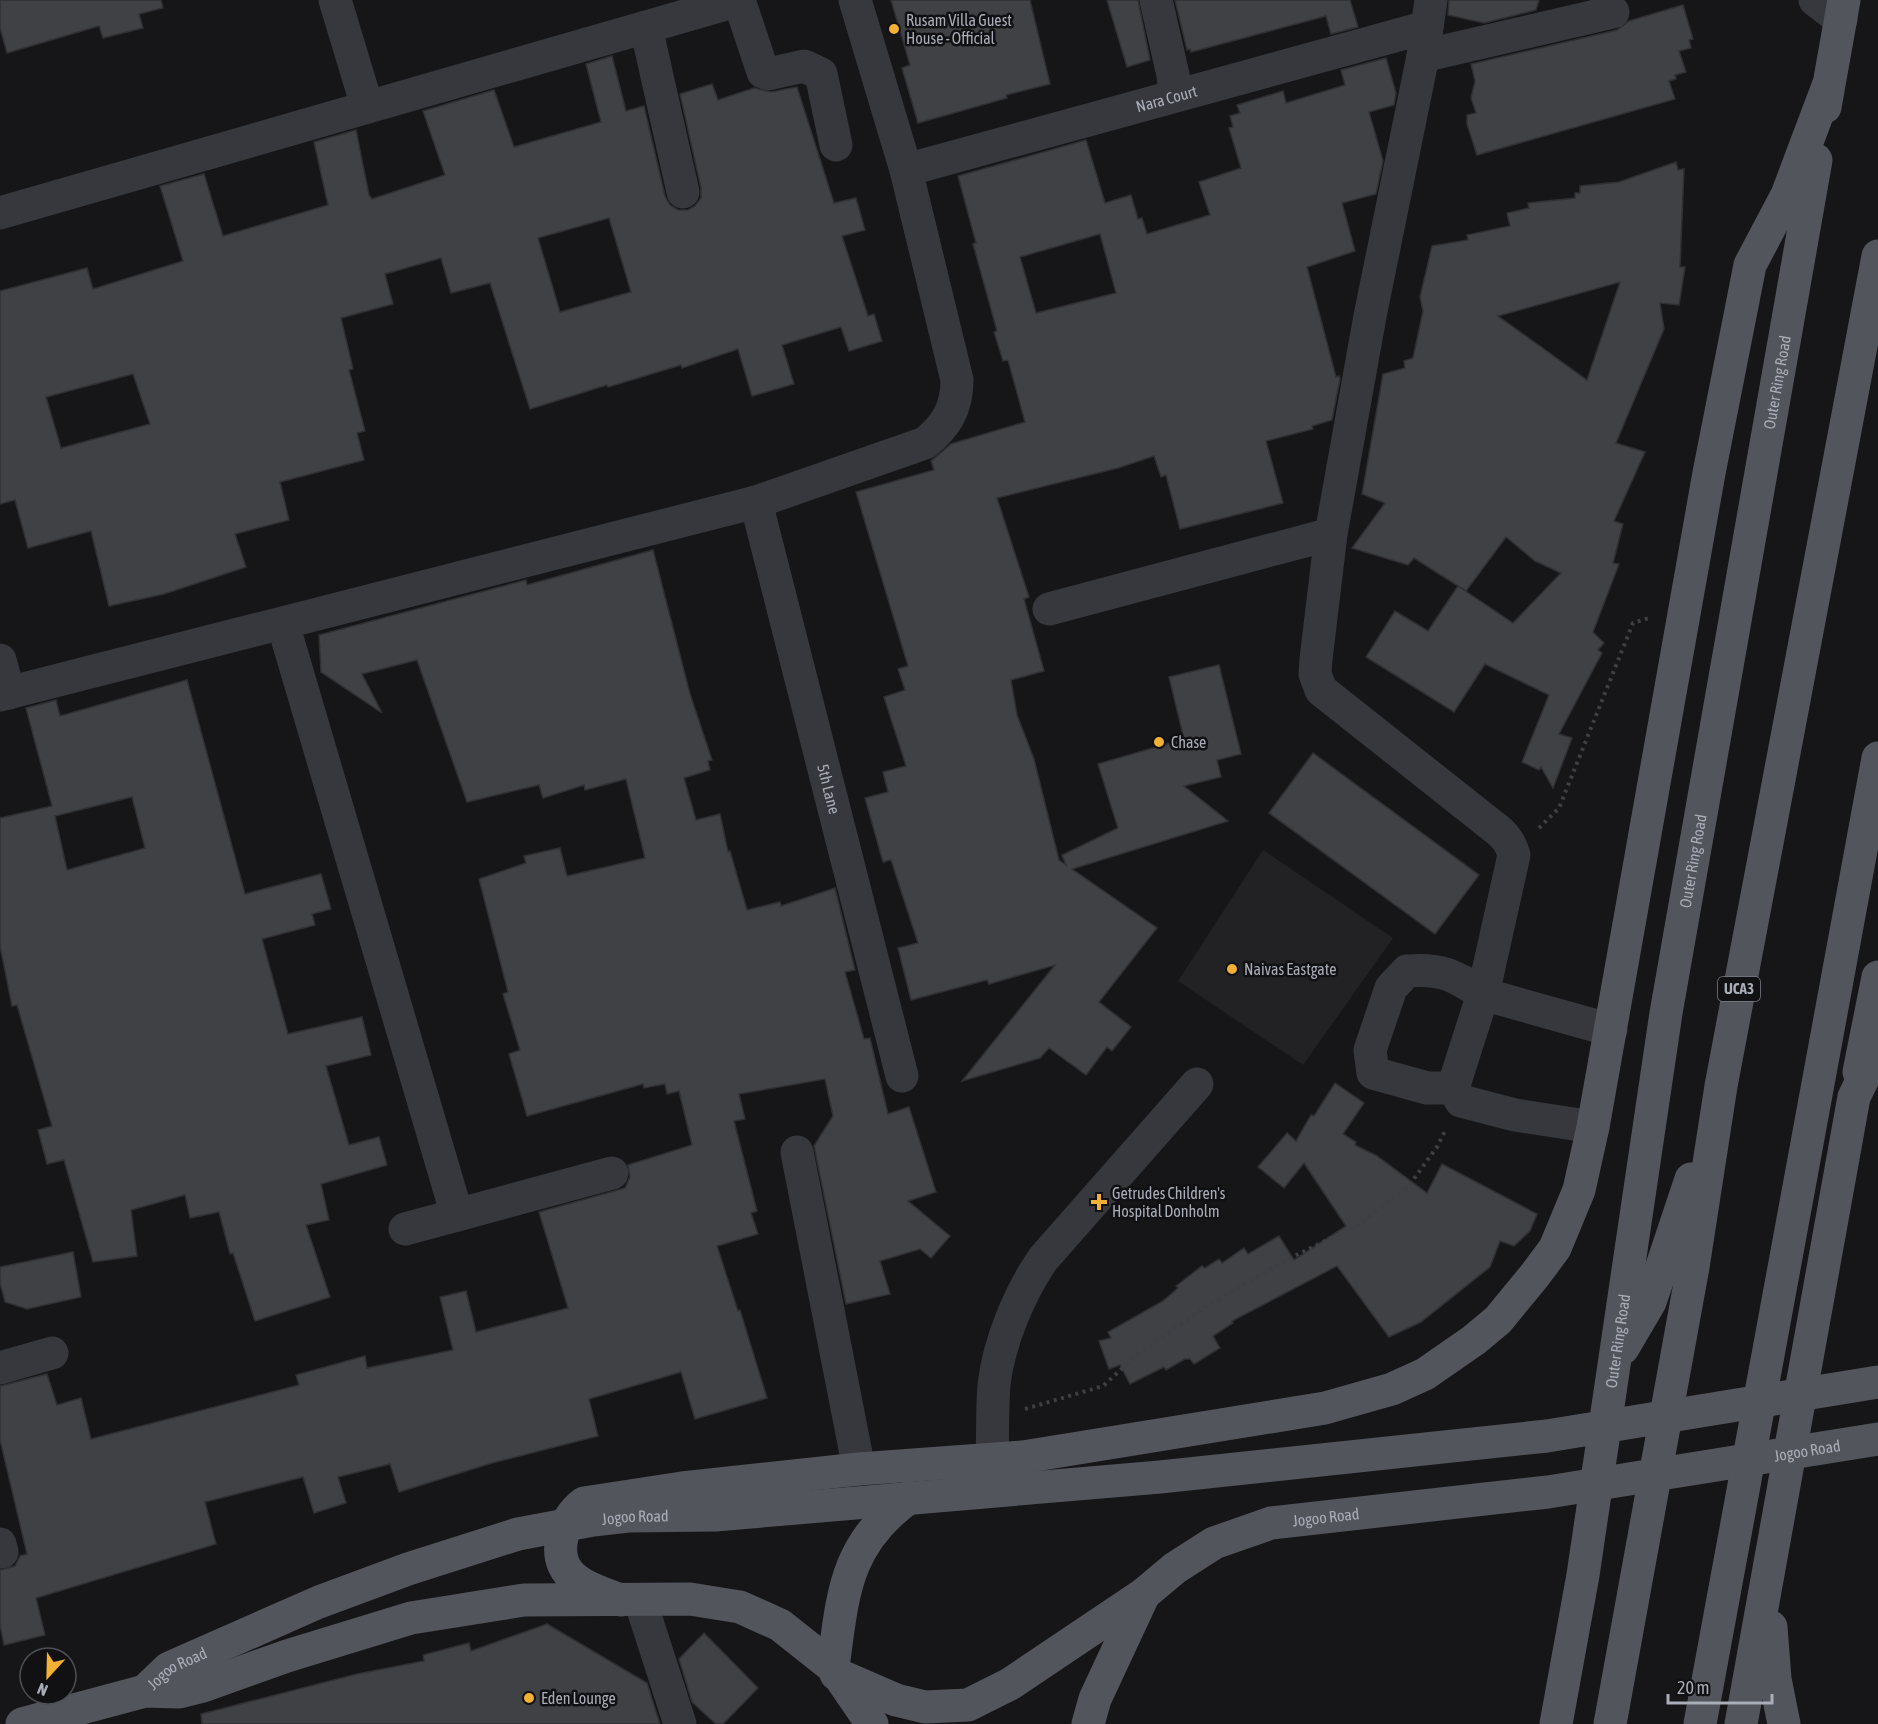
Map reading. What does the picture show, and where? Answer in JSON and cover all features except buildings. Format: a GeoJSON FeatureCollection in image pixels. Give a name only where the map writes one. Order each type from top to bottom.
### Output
{"type":"FeatureCollection","features":[{"type":"Feature","properties":{"kind":"main road","name":"Outer Ring Road"},"geometry":{"type":"LineString","coordinates":[[1556,1724],[1583,1575],[1668,1002],[1843,10]]}},
{"type":"Feature","properties":{"kind":"main road"},"geometry":{"type":"LineString","coordinates":[[631,1600],[583,1586],[572,1577],[563,1564],[560,1549],[565,1526],[579,1507],[592,1500],[859,1469],[1023,1457],[1325,1408],[1392,1389],[1425,1374],[1498,1320],[1555,1248],[1579,1190],[1593,1127],[1709,473],[1750,265],[1786,195],[1828,86]]}},
{"type":"Feature","properties":{"kind":"main road","name":"UCA3"},"geometry":{"type":"LineString","coordinates":[[1610,1724],[1694,1267],[1721,1086],[1878,256]]}},
{"type":"Feature","properties":{"kind":"main road"},"geometry":{"type":"LineString","coordinates":[[1700,1724],[1878,758]]}},
{"type":"Feature","properties":{"kind":"main road"},"geometry":{"type":"LineString","coordinates":[[1741,1724],[1854,1097],[1878,977]]}},
{"type":"Feature","properties":{"kind":"main road"},"geometry":{"type":"LineString","coordinates":[[1854,1097],[1878,1048]]}},
{"type":"Feature","properties":{"kind":"main road"},"geometry":{"type":"LineString","coordinates":[[1616,1359],[1650,1302],[1721,1086]]}},
{"type":"Feature","properties":{"kind":"main road","name":"Jogoo Road"},"geometry":{"type":"LineString","coordinates":[[144,1691],[169,1668],[319,1602],[408,1569],[518,1534],[628,1516],[715,1515],[1160,1477],[1547,1436],[1878,1382]]}},
{"type":"Feature","properties":{"kind":"main road","name":"Jogoo Road"},"geometry":{"type":"LineString","coordinates":[[144,1691],[179,1692],[202,1686],[287,1656],[411,1618],[524,1600],[690,1599],[740,1607],[780,1625],[835,1671],[896,1700],[925,1707],[968,1705],[1010,1684],[1144,1594],[1175,1568],[1214,1543],[1271,1523],[1548,1491],[1822,1447],[1871,1443]]}},
{"type":"Feature","properties":{"kind":"main road"},"geometry":{"type":"LineString","coordinates":[[872,1724],[835,1671],[842,1596],[849,1571],[865,1543],[893,1510],[910,1497]]}},
{"type":"Feature","properties":{"kind":"main road"},"geometry":{"type":"LineString","coordinates":[[1768,1583],[1775,1679],[1784,1724]]}},
{"type":"Feature","properties":{"kind":"main road"},"geometry":{"type":"LineString","coordinates":[[1088,1724],[1095,1699],[1144,1594]]}},
{"type":"Feature","properties":{"kind":"main road"},"geometry":{"type":"LineString","coordinates":[[22,1724],[144,1691]]}},
{"type":"Feature","properties":{"kind":"street"},"geometry":{"type":"LineString","coordinates":[[335,0],[367,106]]}},
{"type":"Feature","properties":{"kind":"street"},"geometry":{"type":"LineString","coordinates":[[0,213],[740,0],[763,72],[768,74],[804,66],[821,75],[836,145]]}},
{"type":"Feature","properties":{"kind":"street"},"geometry":{"type":"LineString","coordinates":[[0,660],[5,694],[756,502],[925,443],[941,430],[952,413],[957,399],[957,380],[906,170],[855,0]]}},
{"type":"Feature","properties":{"kind":"street"},"geometry":{"type":"LineString","coordinates":[[1156,0],[1173,75],[1175,95]]}},
{"type":"Feature","properties":{"kind":"street"},"geometry":{"type":"LineString","coordinates":[[1815,0],[1843,10]]}},
{"type":"Feature","properties":{"kind":"street","name":"Nara Court"},"geometry":{"type":"LineString","coordinates":[[906,170],[1427,28],[1613,12]]}},
{"type":"Feature","properties":{"kind":"street"},"geometry":{"type":"LineString","coordinates":[[646,27],[683,192]]}},
{"type":"Feature","properties":{"kind":"street"},"geometry":{"type":"LineString","coordinates":[[1427,28],[1370,315],[1331,534],[1315,674],[1321,690],[1499,831],[1510,843],[1514,855],[1483,993],[1457,1094]]}},
{"type":"Feature","properties":{"kind":"street","name":"5th Lane"},"geometry":{"type":"LineString","coordinates":[[756,502],[902,1076]]}},
{"type":"Feature","properties":{"kind":"street"},"geometry":{"type":"LineString","coordinates":[[1049,609],[1331,534]]}},
{"type":"Feature","properties":{"kind":"street"},"geometry":{"type":"LineString","coordinates":[[283,624],[457,1215]]}},
{"type":"Feature","properties":{"kind":"street"},"geometry":{"type":"LineString","coordinates":[[1593,1127],[1515,1115],[1457,1094],[1373,1073],[1370,1050],[1392,988],[1407,972],[1433,969],[1459,978],[1483,993],[1611,1030]]}},
{"type":"Feature","properties":{"kind":"street"},"geometry":{"type":"LineString","coordinates":[[992,1460],[994,1383],[1007,1334],[1030,1278],[1043,1259],[1197,1084]]}},
{"type":"Feature","properties":{"kind":"street"},"geometry":{"type":"LineString","coordinates":[[797,1152],[859,1469]]}},
{"type":"Feature","properties":{"kind":"street"},"geometry":{"type":"LineString","coordinates":[[405,1229],[612,1173]]}},
{"type":"Feature","properties":{"kind":"street"},"geometry":{"type":"LineString","coordinates":[[0,1368],[52,1353]]}},
{"type":"Feature","properties":{"kind":"street"},"geometry":{"type":"LineString","coordinates":[[631,1600],[680,1724]]}},
{"type":"Feature","properties":{"kind":"path"},"geometry":{"type":"LineString","coordinates":[[1510,843],[1538,830],[1559,808],[1633,623],[1654,616],[1685,616]]}},
{"type":"Feature","properties":{"kind":"path"},"geometry":{"type":"LineString","coordinates":[[993,1419],[1103,1386],[1138,1354],[1204,1308],[1282,1262],[1360,1224],[1408,1187],[1437,1148],[1457,1094]]}},
{"type":"Feature","properties":{"kind":"shaded area"},"geometry":{"type":"Polygon","coordinates":[[[1263,850],[1393,938],[1303,1065],[1178,981],[1263,850]]]}},
{"type":"Feature","properties":{"kind":"place","name":"Rusam Villa Guest House - Official"},"geometry":{"type":"Point","coordinates":[894,29]}},
{"type":"Feature","properties":{"kind":"place","name":"Chase"},"geometry":{"type":"Point","coordinates":[1159,742]}},
{"type":"Feature","properties":{"kind":"place","name":"Naivas Eastgate"},"geometry":{"type":"Point","coordinates":[1232,969]}},
{"type":"Feature","properties":{"kind":"place","name":"Getrudes Children's Hospital Donholm"},"geometry":{"type":"Point","coordinates":[1099,1202]}},
{"type":"Feature","properties":{"kind":"place","name":"Eden Lounge"},"geometry":{"type":"Point","coordinates":[529,1698]}}]}
